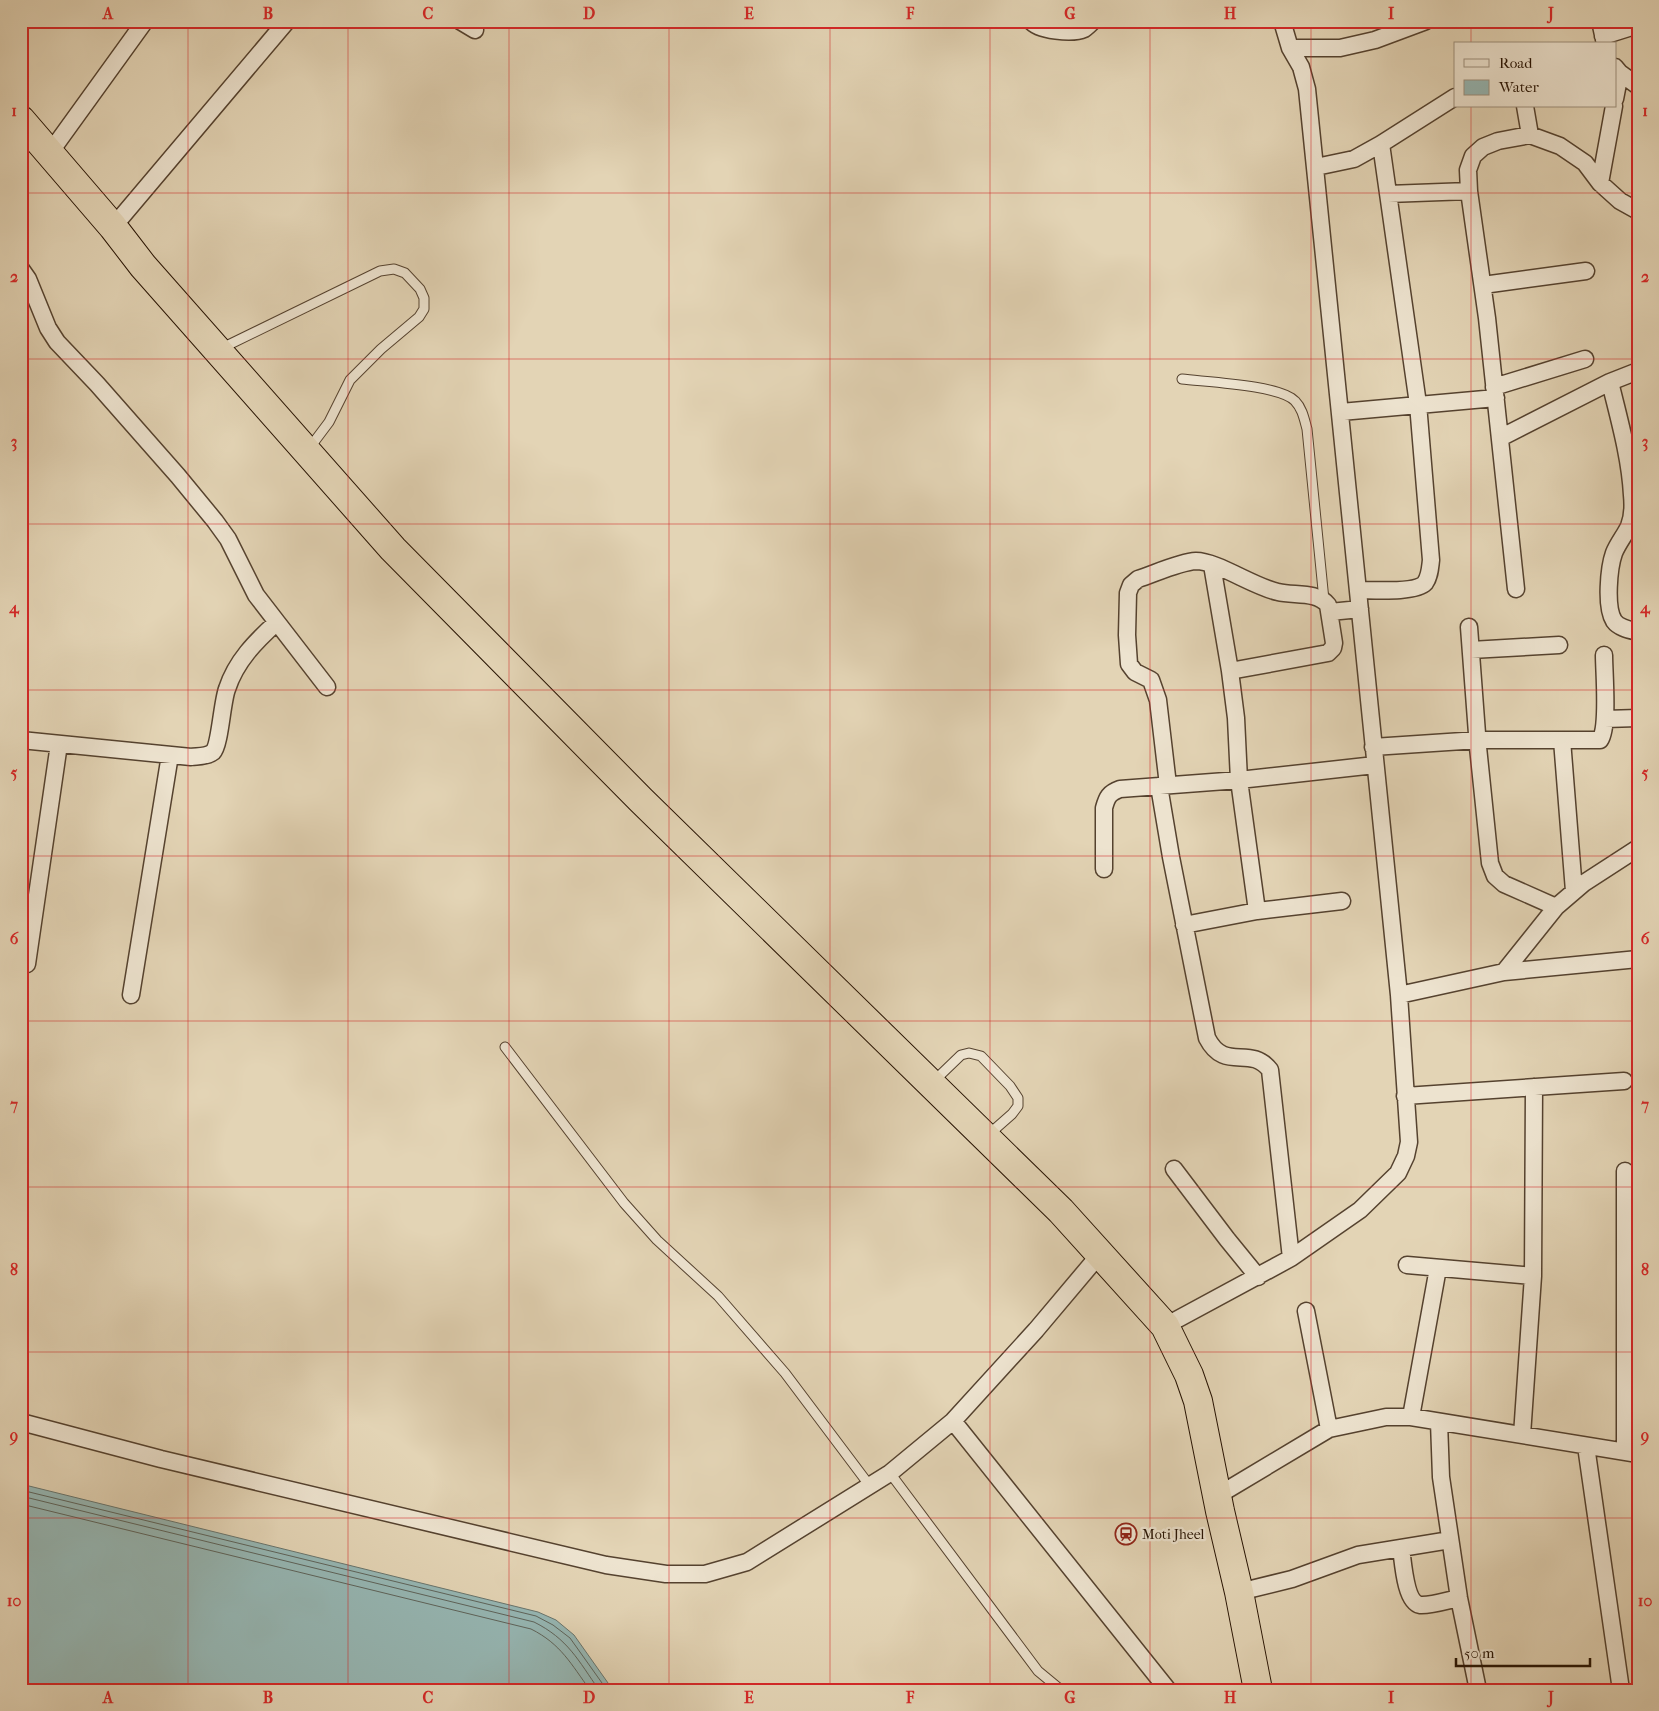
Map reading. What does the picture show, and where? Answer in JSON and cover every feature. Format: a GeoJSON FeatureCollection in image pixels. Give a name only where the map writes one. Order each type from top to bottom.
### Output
{"type":"FeatureCollection","features":[{"type":"Feature","properties":{"kind":"highway"},"geometry":{"type":"LineString","coordinates":[[21,120],[113,227],[143,266],[393,549],[634,794],[1061,1211],[1165,1326],[1190,1375],[1198,1401],[1258,1690]]}},
{"type":"Feature","properties":{"kind":"street"},"geometry":{"type":"LineString","coordinates":[[49,154],[144,21]]}},
{"type":"Feature","properties":{"kind":"street"},"geometry":{"type":"LineString","coordinates":[[113,227],[287,21]]}},
{"type":"Feature","properties":{"kind":"street"},"geometry":{"type":"LineString","coordinates":[[460,21],[475,30]]}},
{"type":"Feature","properties":{"kind":"street"},"geometry":{"type":"LineString","coordinates":[[1031,21],[1034,25],[1050,30],[1073,32],[1084,29],[1093,21]]}},
{"type":"Feature","properties":{"kind":"street"},"geometry":{"type":"LineString","coordinates":[[1165,1326],[1291,1258],[1360,1210],[1398,1173],[1406,1156],[1409,1142],[1399,995],[1316,167],[1307,88],[1301,67],[1290,48],[1282,21]]}},
{"type":"Feature","properties":{"kind":"street"},"geometry":{"type":"LineString","coordinates":[[1290,48],[1340,48],[1375,40],[1426,21]]}},
{"type":"Feature","properties":{"kind":"street"},"geometry":{"type":"LineString","coordinates":[[1603,34],[1638,25]]}},
{"type":"Feature","properties":{"kind":"street"},"geometry":{"type":"LineString","coordinates":[[1618,70],[1638,86]]}},
{"type":"Feature","properties":{"kind":"street"},"geometry":{"type":"LineString","coordinates":[[1616,89],[1618,70]]}},
{"type":"Feature","properties":{"kind":"street"},"geometry":{"type":"LineString","coordinates":[[1316,167],[1354,159],[1382,144],[1454,98]]}},
{"type":"Feature","properties":{"kind":"street"},"geometry":{"type":"LineString","coordinates":[[1525,108],[1530,135]]}},
{"type":"Feature","properties":{"kind":"street"},"geometry":{"type":"LineString","coordinates":[[1600,183],[1614,108]]}},
{"type":"Feature","properties":{"kind":"street"},"geometry":{"type":"LineString","coordinates":[[1516,589],[1483,285],[1469,191],[1468,170],[1473,156],[1483,147],[1498,141],[1530,135],[1560,146],[1585,163],[1600,183],[1620,201],[1638,211]]}},
{"type":"Feature","properties":{"kind":"street"},"geometry":{"type":"LineString","coordinates":[[1359,590],[1414,589],[1423,584],[1429,576],[1431,560],[1418,404],[1382,144]]}},
{"type":"Feature","properties":{"kind":"street"},"geometry":{"type":"LineString","coordinates":[[1388,194],[1469,191]]}},
{"type":"Feature","properties":{"kind":"street"},"geometry":{"type":"LineString","coordinates":[[21,270],[28,280],[48,328],[57,342],[122,412],[215,521],[228,539],[256,595],[327,687]]}},
{"type":"Feature","properties":{"kind":"street"},"geometry":{"type":"LineString","coordinates":[[1483,285],[1586,271]]}},
{"type":"Feature","properties":{"kind":"street"},"geometry":{"type":"LineString","coordinates":[[1341,412],[1418,404],[1495,392],[1585,359]]}},
{"type":"Feature","properties":{"kind":"street"},"geometry":{"type":"LineString","coordinates":[[1500,438],[1610,382],[1638,371]]}},
{"type":"Feature","properties":{"kind":"street"},"geometry":{"type":"LineString","coordinates":[[1610,382],[1624,440],[1632,494],[1632,512],[1629,526],[1615,551],[1610,565],[1608,582],[1610,608],[1614,620],[1620,626],[1638,632]]}},
{"type":"Feature","properties":{"kind":"street"},"geometry":{"type":"LineString","coordinates":[[1291,1258],[1270,1070],[1265,1063],[1255,1058],[1225,1056],[1216,1052],[1211,1047],[1207,1038],[1184,925],[1163,786],[1158,700],[1151,680],[1135,672],[1130,664],[1126,635],[1128,593],[1131,585],[1138,579],[1189,562],[1198,561],[1279,593],[1317,597],[1327,606],[1360,610]]}},
{"type":"Feature","properties":{"kind":"street"},"geometry":{"type":"LineString","coordinates":[[1212,565],[1230,671],[1236,718],[1239,780],[1258,911]]}},
{"type":"Feature","properties":{"kind":"street"},"geometry":{"type":"LineString","coordinates":[[1230,671],[1328,652],[1333,648],[1334,643],[1327,606]]}},
{"type":"Feature","properties":{"kind":"street"},"geometry":{"type":"LineString","coordinates":[[21,740],[190,757],[203,756],[212,752],[217,745],[222,705],[232,676],[254,642],[276,622]]}},
{"type":"Feature","properties":{"kind":"street"},"geometry":{"type":"LineString","coordinates":[[1469,627],[1490,863],[1495,876],[1509,888],[1556,907]]}},
{"type":"Feature","properties":{"kind":"street"},"geometry":{"type":"LineString","coordinates":[[1471,650],[1559,645]]}},
{"type":"Feature","properties":{"kind":"street"},"geometry":{"type":"LineString","coordinates":[[1373,747],[1478,740],[1600,740],[1604,735],[1605,719],[1604,655]]}},
{"type":"Feature","properties":{"kind":"street"},"geometry":{"type":"LineString","coordinates":[[1605,719],[1638,718]]}},
{"type":"Feature","properties":{"kind":"street"},"geometry":{"type":"LineString","coordinates":[[1562,740],[1574,891]]}},
{"type":"Feature","properties":{"kind":"street"},"geometry":{"type":"LineString","coordinates":[[27,964],[58,744]]}},
{"type":"Feature","properties":{"kind":"street"},"geometry":{"type":"LineString","coordinates":[[131,995],[170,755]]}},
{"type":"Feature","properties":{"kind":"street"},"geometry":{"type":"LineString","coordinates":[[1104,869],[1104,808],[1106,798],[1110,792],[1120,789],[1239,780],[1375,765]]}},
{"type":"Feature","properties":{"kind":"street"},"geometry":{"type":"LineString","coordinates":[[1504,972],[1556,907],[1574,891],[1638,848]]}},
{"type":"Feature","properties":{"kind":"street"},"geometry":{"type":"LineString","coordinates":[[1184,925],[1258,911],[1342,900]]}},
{"type":"Feature","properties":{"kind":"street"},"geometry":{"type":"LineString","coordinates":[[1399,995],[1504,972],[1638,959]]}},
{"type":"Feature","properties":{"kind":"street"},"geometry":{"type":"LineString","coordinates":[[1405,1096],[1624,1081]]}},
{"type":"Feature","properties":{"kind":"street"},"geometry":{"type":"LineString","coordinates":[[1522,1435],[1533,1276],[1534,1087]]}},
{"type":"Feature","properties":{"kind":"street"},"geometry":{"type":"LineString","coordinates":[[1174,1169],[1227,1239],[1258,1276]]}},
{"type":"Feature","properties":{"kind":"street"},"geometry":{"type":"LineString","coordinates":[[1217,1496],[1329,1429],[1386,1417],[1412,1417],[1632,1452],[1631,1226],[1625,1171]]}},
{"type":"Feature","properties":{"kind":"street"},"geometry":{"type":"LineString","coordinates":[[21,1422],[160,1459],[606,1565],[666,1574],[705,1574],[747,1562],[890,1473],[953,1420],[1036,1330],[1100,1254]]}},
{"type":"Feature","properties":{"kind":"street"},"geometry":{"type":"LineString","coordinates":[[1407,1265],[1533,1276]]}},
{"type":"Feature","properties":{"kind":"street"},"geometry":{"type":"LineString","coordinates":[[1412,1417],[1438,1268]]}},
{"type":"Feature","properties":{"kind":"street"},"geometry":{"type":"LineString","coordinates":[[1306,1311],[1329,1429]]}},
{"type":"Feature","properties":{"kind":"street"},"geometry":{"type":"LineString","coordinates":[[953,1420],[1168,1690]]}},
{"type":"Feature","properties":{"kind":"street"},"geometry":{"type":"LineString","coordinates":[[1439,1422],[1441,1477],[1450,1540],[1459,1598],[1478,1690]]}},
{"type":"Feature","properties":{"kind":"street"},"geometry":{"type":"LineString","coordinates":[[1586,1446],[1621,1690]]}},
{"type":"Feature","properties":{"kind":"street"},"geometry":{"type":"LineString","coordinates":[[1239,1592],[1292,1579],[1358,1555],[1450,1540]]}},
{"type":"Feature","properties":{"kind":"street"},"geometry":{"type":"LineString","coordinates":[[1400,1548],[1409,1596],[1414,1602],[1421,1605],[1459,1598]]}},
{"type":"Feature","properties":{"kind":"lane"},"geometry":{"type":"LineString","coordinates":[[217,350],[380,271],[394,269],[404,273],[420,289],[424,298],[424,309],[419,317],[381,349],[350,380],[329,422],[306,452]]}},
{"type":"Feature","properties":{"kind":"lane"},"geometry":{"type":"LineString","coordinates":[[1182,379],[1269,389],[1294,400],[1302,411],[1307,429],[1327,606]]}},
{"type":"Feature","properties":{"kind":"lane"},"geometry":{"type":"LineString","coordinates":[[505,1047],[624,1203],[657,1240],[718,1296],[785,1373],[870,1486]]}},
{"type":"Feature","properties":{"kind":"lane"},"geometry":{"type":"LineString","coordinates":[[931,1084],[961,1055],[969,1053],[981,1056],[1010,1086],[1018,1098],[1018,1106],[1012,1114],[986,1137]]}},
{"type":"Feature","properties":{"kind":"lane"},"geometry":{"type":"LineString","coordinates":[[890,1473],[1038,1671],[1061,1690]]}},
{"type":"Feature","properties":{"kind":"water"},"geometry":{"type":"Polygon","coordinates":[[[21,1484],[538,1612],[556,1620],[574,1635],[613,1690],[21,1690],[21,1484]]]}},
{"type":"Feature","properties":{"kind":"place","name":"Moti Jheel"},"geometry":{"type":"Point","coordinates":[1126,1534]}}]}
